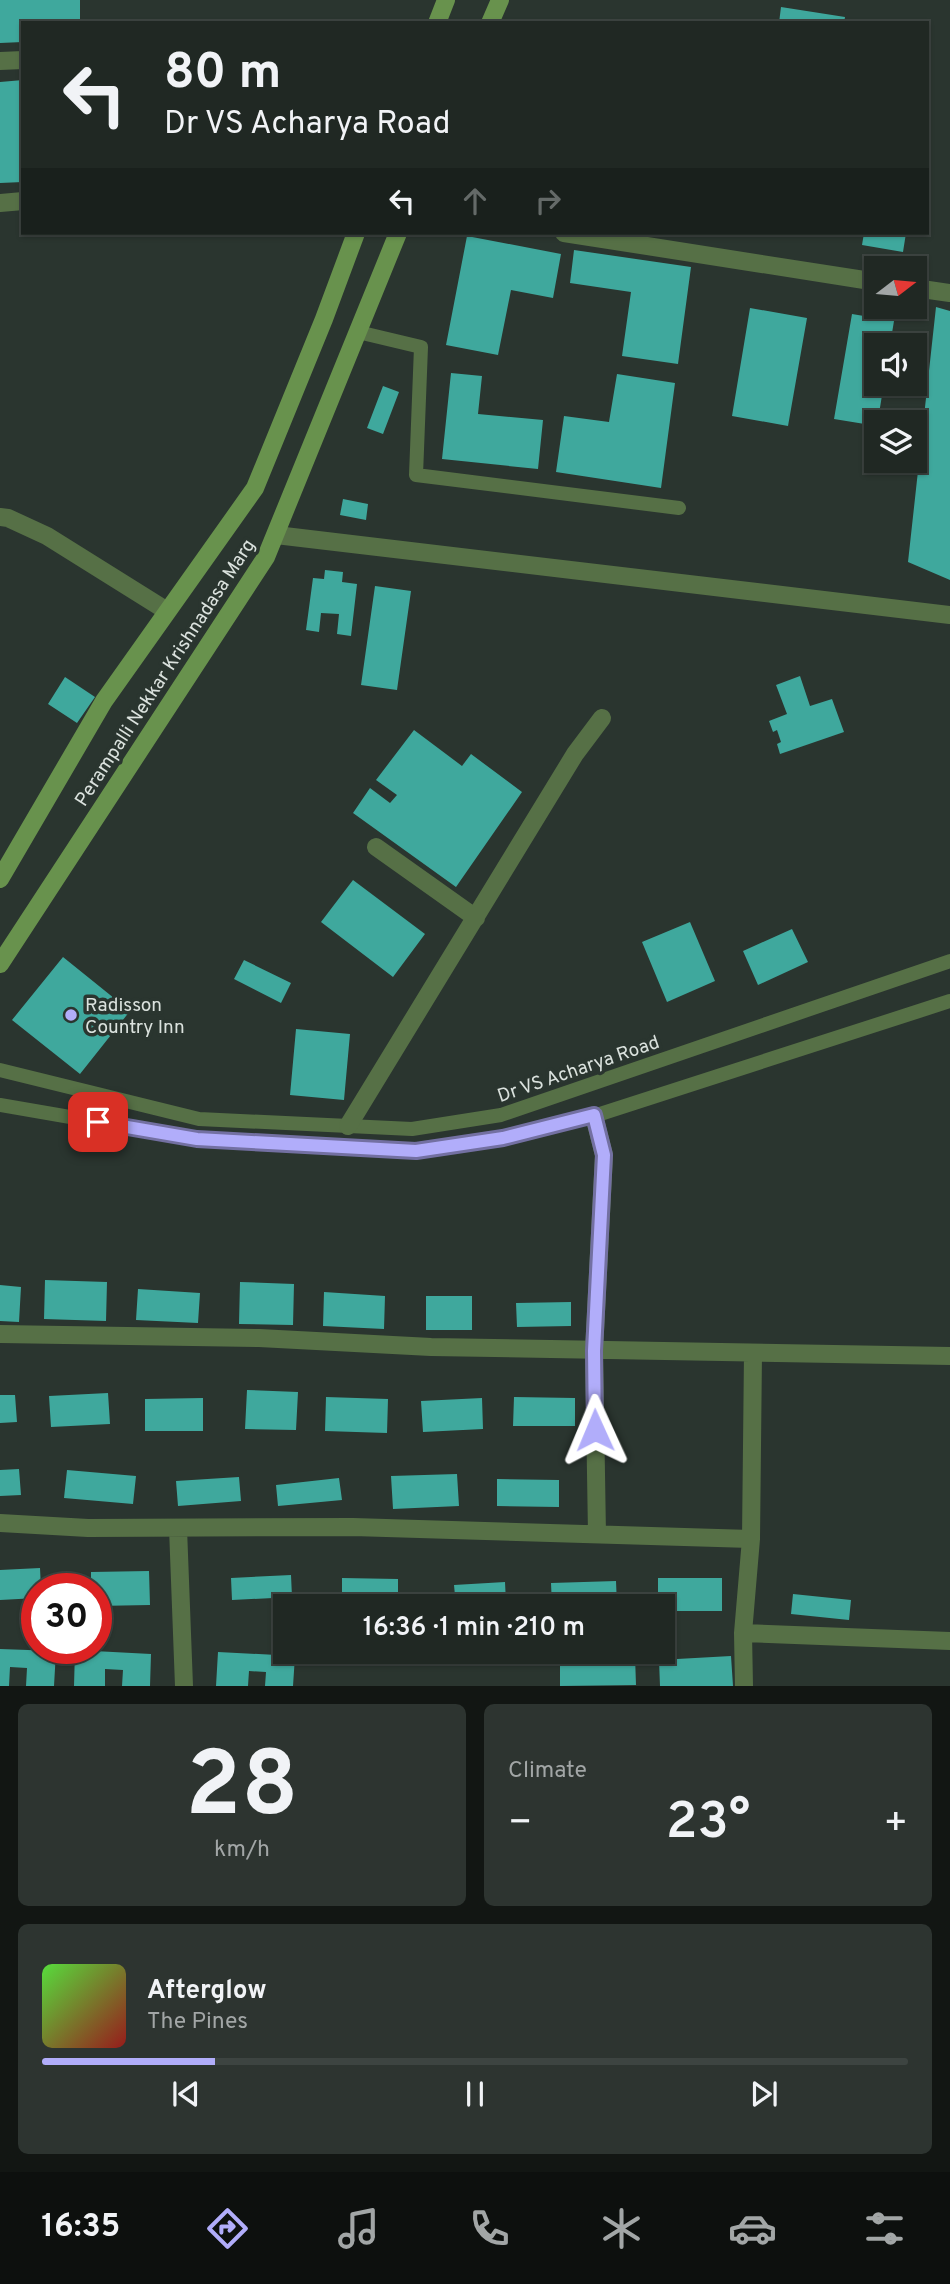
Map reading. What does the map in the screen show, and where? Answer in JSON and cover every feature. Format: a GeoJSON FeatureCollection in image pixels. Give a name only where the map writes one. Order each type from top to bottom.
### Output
{"type":"FeatureCollection","features":[{"type":"Feature","properties":{"kind":"main road"},"geometry":{"type":"LineString","coordinates":[[437,21],[446,0]]}},
{"type":"Feature","properties":{"kind":"main road"},"geometry":{"type":"LineString","coordinates":[[491,21],[500,0]]}},
{"type":"Feature","properties":{"kind":"main road","name":"Perampalli Nekkar Krishnadasa Marg"},"geometry":{"type":"LineString","coordinates":[[0,879],[104,701],[256,488],[355,235]]}},
{"type":"Feature","properties":{"kind":"main road","name":"Perampalli Nekkar Krishnadasa Marg"},"geometry":{"type":"LineString","coordinates":[[0,964],[266,557],[397,235]]}},
{"type":"Feature","properties":{"kind":"street"},"geometry":{"type":"LineString","coordinates":[[0,61],[21,60]]}},
{"type":"Feature","properties":{"kind":"street"},"geometry":{"type":"LineString","coordinates":[[0,203],[21,201]]}},
{"type":"Feature","properties":{"kind":"street"},"geometry":{"type":"LineString","coordinates":[[577,235],[864,280]]}},
{"type":"Feature","properties":{"kind":"street"},"geometry":{"type":"LineString","coordinates":[[928,290],[950,293]]}},
{"type":"Feature","properties":{"kind":"street"},"geometry":{"type":"LineString","coordinates":[[0,517],[47,536],[167,611]]}},
{"type":"Feature","properties":{"kind":"street"},"geometry":{"type":"LineString","coordinates":[[276,535],[950,615]]}},
{"type":"Feature","properties":{"kind":"street"},"geometry":{"type":"LineString","coordinates":[[348,1126],[575,754],[601,718]]}},
{"type":"Feature","properties":{"kind":"street"},"geometry":{"type":"LineString","coordinates":[[376,847],[476,918]]}},
{"type":"Feature","properties":{"kind":"street"},"geometry":{"type":"LineString","coordinates":[[594,1115],[604,1155],[594,1351],[597,1534]]}},
{"type":"Feature","properties":{"kind":"street"},"geometry":{"type":"LineString","coordinates":[[0,1334],[259,1338],[431,1347],[594,1351],[950,1356]]}},
{"type":"Feature","properties":{"kind":"street"},"geometry":{"type":"LineString","coordinates":[[744,1685],[743,1633],[751,1539],[752,1353]]}},
{"type":"Feature","properties":{"kind":"street"},"geometry":{"type":"LineString","coordinates":[[0,1523],[88,1528],[353,1527],[751,1539]]}},
{"type":"Feature","properties":{"kind":"street"},"geometry":{"type":"LineString","coordinates":[[178,1528],[184,1685]]}},
{"type":"Feature","properties":{"kind":"street"},"geometry":{"type":"LineString","coordinates":[[743,1633],[950,1641]]}},
{"type":"Feature","properties":{"kind":"lane"},"geometry":{"type":"LineString","coordinates":[[358,332],[421,347],[416,475],[679,508]]}},
{"type":"Feature","properties":{"kind":"lane","name":"Dr VS Acharya Road"},"geometry":{"type":"LineString","coordinates":[[0,1070],[198,1119],[412,1129],[501,1115],[950,961]]}},
{"type":"Feature","properties":{"kind":"lane"},"geometry":{"type":"LineString","coordinates":[[0,1105],[197,1139],[416,1151],[503,1138],[594,1115],[950,1001]]}},
{"type":"Feature","properties":{"kind":"building"},"geometry":{"type":"Polygon","coordinates":[[[0,0],[80,0],[80,21],[21,21],[21,42],[0,43],[0,0]]]}},
{"type":"Feature","properties":{"kind":"building"},"geometry":{"type":"Polygon","coordinates":[[[781,7],[845,17],[844,21],[779,21],[781,7]]]}},
{"type":"Feature","properties":{"kind":"building"},"geometry":{"type":"Polygon","coordinates":[[[21,80],[21,182],[0,183],[0,82],[21,80]]]}},
{"type":"Feature","properties":{"kind":"building"},"geometry":{"type":"Polygon","coordinates":[[[864,235],[906,235],[903,252],[862,245],[864,235]]]}},
{"type":"Feature","properties":{"kind":"building"},"geometry":{"type":"Polygon","coordinates":[[[467,236],[561,254],[553,298],[511,290],[498,355],[446,345],[467,236]]]}},
{"type":"Feature","properties":{"kind":"building"},"geometry":{"type":"Polygon","coordinates":[[[574,250],[691,267],[678,364],[622,356],[631,292],[570,283],[574,250]]]}},
{"type":"Feature","properties":{"kind":"building"},"geometry":{"type":"Polygon","coordinates":[[[936,307],[950,311],[950,580],[908,562],[918,473],[927,473],[927,410],[925,410],[936,307]]]}},
{"type":"Feature","properties":{"kind":"building"},"geometry":{"type":"Polygon","coordinates":[[[750,308],[807,318],[788,426],[732,416],[750,308]]]}},
{"type":"Feature","properties":{"kind":"building"},"geometry":{"type":"Polygon","coordinates":[[[852,314],[864,316],[864,319],[894,321],[892,333],[864,333],[864,396],[882,396],[880,410],[864,410],[864,424],[834,419],[852,314]]]}},
{"type":"Feature","properties":{"kind":"building"},"geometry":{"type":"Polygon","coordinates":[[[451,373],[482,376],[478,414],[543,420],[538,469],[442,459],[451,373]]]}},
{"type":"Feature","properties":{"kind":"building"},"geometry":{"type":"Polygon","coordinates":[[[617,374],[675,383],[661,488],[556,472],[564,416],[609,422],[617,374]]]}},
{"type":"Feature","properties":{"kind":"building"},"geometry":{"type":"Polygon","coordinates":[[[383,386],[399,392],[383,434],[367,428],[383,386]]]}},
{"type":"Feature","properties":{"kind":"building"},"geometry":{"type":"Polygon","coordinates":[[[343,499],[368,504],[366,520],[340,515],[343,499]]]}},
{"type":"Feature","properties":{"kind":"building"},"geometry":{"type":"Polygon","coordinates":[[[325,570],[343,572],[342,582],[357,584],[351,636],[337,634],[339,614],[321,613],[319,632],[306,630],[313,578],[324,579],[325,570]]]}},
{"type":"Feature","properties":{"kind":"building"},"geometry":{"type":"Polygon","coordinates":[[[375,586],[411,591],[397,690],[361,685],[375,586]]]}},
{"type":"Feature","properties":{"kind":"building"},"geometry":{"type":"Polygon","coordinates":[[[800,676],[810,706],[832,699],[844,732],[780,754],[777,744],[781,742],[777,730],[773,732],[769,721],[787,714],[776,685],[800,676]]]}},
{"type":"Feature","properties":{"kind":"building"},"geometry":{"type":"Polygon","coordinates":[[[65,677],[95,697],[77,723],[48,704],[65,677]]]}},
{"type":"Feature","properties":{"kind":"building"},"geometry":{"type":"Polygon","coordinates":[[[414,730],[462,766],[471,754],[522,792],[456,887],[353,813],[370,788],[390,803],[397,795],[376,780],[414,730]]]}},
{"type":"Feature","properties":{"kind":"building"},"geometry":{"type":"Polygon","coordinates":[[[353,880],[425,934],[393,977],[321,922],[353,880]]]}},
{"type":"Feature","properties":{"kind":"building"},"geometry":{"type":"Polygon","coordinates":[[[690,922],[715,981],[667,1002],[642,942],[690,922]]]}},
{"type":"Feature","properties":{"kind":"building"},"geometry":{"type":"Polygon","coordinates":[[[792,929],[808,962],[758,985],[743,951],[792,929]]]}},
{"type":"Feature","properties":{"kind":"building","name":"Radisson Country Inn"},"geometry":{"type":"Polygon","coordinates":[[[63,957],[130,1011],[80,1074],[12,1020],[63,957]]]}},
{"type":"Feature","properties":{"kind":"building"},"geometry":{"type":"Polygon","coordinates":[[[244,960],[291,983],[281,1003],[234,979],[244,960]]]}},
{"type":"Feature","properties":{"kind":"building"},"geometry":{"type":"Polygon","coordinates":[[[296,1029],[350,1034],[344,1100],[290,1095],[296,1029]]]}},
{"type":"Feature","properties":{"kind":"building"},"geometry":{"type":"Polygon","coordinates":[[[45,1280],[107,1282],[106,1321],[44,1319],[45,1280]]]}},
{"type":"Feature","properties":{"kind":"building"},"geometry":{"type":"Polygon","coordinates":[[[240,1282],[294,1284],[293,1325],[239,1324],[240,1282]]]}},
{"type":"Feature","properties":{"kind":"building"},"geometry":{"type":"Polygon","coordinates":[[[0,1285],[21,1287],[19,1322],[0,1321],[0,1285]]]}},
{"type":"Feature","properties":{"kind":"building"},"geometry":{"type":"Polygon","coordinates":[[[138,1289],[200,1293],[198,1323],[136,1320],[138,1289]]]}},
{"type":"Feature","properties":{"kind":"building"},"geometry":{"type":"Polygon","coordinates":[[[324,1292],[385,1296],[384,1329],[323,1326],[324,1292]]]}},
{"type":"Feature","properties":{"kind":"building"},"geometry":{"type":"Polygon","coordinates":[[[426,1296],[472,1296],[472,1330],[426,1330],[426,1296]]]}},
{"type":"Feature","properties":{"kind":"building"},"geometry":{"type":"Polygon","coordinates":[[[571,1302],[571,1326],[517,1327],[516,1303],[571,1302]]]}},
{"type":"Feature","properties":{"kind":"building"},"geometry":{"type":"Polygon","coordinates":[[[247,1390],[298,1392],[296,1430],[245,1429],[247,1390]]]}},
{"type":"Feature","properties":{"kind":"building"},"geometry":{"type":"Polygon","coordinates":[[[108,1393],[110,1424],[51,1427],[49,1396],[108,1393]]]}},
{"type":"Feature","properties":{"kind":"building"},"geometry":{"type":"Polygon","coordinates":[[[0,1395],[15,1395],[17,1422],[0,1423],[0,1395]]]}},
{"type":"Feature","properties":{"kind":"building"},"geometry":{"type":"Polygon","coordinates":[[[326,1397],[388,1399],[387,1433],[325,1431],[326,1397]]]}},
{"type":"Feature","properties":{"kind":"building"},"geometry":{"type":"Polygon","coordinates":[[[514,1397],[575,1398],[575,1426],[513,1426],[514,1397]]]}},
{"type":"Feature","properties":{"kind":"building"},"geometry":{"type":"Polygon","coordinates":[[[203,1398],[203,1431],[145,1431],[145,1399],[203,1398]]]}},
{"type":"Feature","properties":{"kind":"building"},"geometry":{"type":"Polygon","coordinates":[[[482,1398],[483,1429],[423,1432],[421,1401],[482,1398]]]}},
{"type":"Feature","properties":{"kind":"building"},"geometry":{"type":"Polygon","coordinates":[[[19,1469],[21,1495],[0,1496],[0,1470],[19,1469]]]}},
{"type":"Feature","properties":{"kind":"building"},"geometry":{"type":"Polygon","coordinates":[[[67,1470],[136,1476],[133,1504],[64,1498],[67,1470]]]}},
{"type":"Feature","properties":{"kind":"building"},"geometry":{"type":"Polygon","coordinates":[[[457,1474],[459,1506],[393,1509],[391,1476],[457,1474]]]}},
{"type":"Feature","properties":{"kind":"building"},"geometry":{"type":"Polygon","coordinates":[[[239,1477],[241,1501],[178,1506],[176,1481],[239,1477]]]}},
{"type":"Feature","properties":{"kind":"building"},"geometry":{"type":"Polygon","coordinates":[[[339,1478],[342,1500],[278,1506],[276,1485],[339,1478]]]}},
{"type":"Feature","properties":{"kind":"building"},"geometry":{"type":"Polygon","coordinates":[[[497,1479],[559,1480],[559,1507],[497,1506],[497,1479]]]}},
{"type":"Feature","properties":{"kind":"building"},"geometry":{"type":"Polygon","coordinates":[[[40,1568],[40,1573],[21,1573],[21,1599],[0,1600],[0,1570],[40,1568]]]}},
{"type":"Feature","properties":{"kind":"building"},"geometry":{"type":"Polygon","coordinates":[[[149,1571],[150,1605],[112,1606],[112,1573],[91,1572],[149,1571]]]}},
{"type":"Feature","properties":{"kind":"building"},"geometry":{"type":"Polygon","coordinates":[[[291,1575],[292,1594],[232,1600],[231,1578],[291,1575]]]}},
{"type":"Feature","properties":{"kind":"building"},"geometry":{"type":"Polygon","coordinates":[[[342,1578],[398,1579],[398,1594],[342,1594],[342,1578]]]}},
{"type":"Feature","properties":{"kind":"building"},"geometry":{"type":"Polygon","coordinates":[[[658,1578],[722,1578],[722,1611],[675,1611],[675,1594],[658,1594],[658,1578]]]}},
{"type":"Feature","properties":{"kind":"building"},"geometry":{"type":"Polygon","coordinates":[[[616,1581],[617,1594],[551,1594],[551,1583],[616,1581]]]}},
{"type":"Feature","properties":{"kind":"building"},"geometry":{"type":"Polygon","coordinates":[[[505,1582],[506,1594],[455,1594],[454,1585],[505,1582]]]}},
{"type":"Feature","properties":{"kind":"building"},"geometry":{"type":"Polygon","coordinates":[[[793,1594],[851,1600],[849,1620],[791,1614],[793,1594]]]}},
{"type":"Feature","properties":{"kind":"building"},"geometry":{"type":"Polygon","coordinates":[[[0,1649],[21,1650],[21,1664],[55,1664],[54,1686],[26,1686],[27,1668],[10,1667],[9,1686],[0,1686],[0,1649]]]}},
{"type":"Feature","properties":{"kind":"building"},"geometry":{"type":"Polygon","coordinates":[[[112,1652],[151,1654],[150,1686],[122,1686],[123,1670],[105,1669],[105,1686],[74,1686],[75,1664],[112,1664],[112,1652]]]}},
{"type":"Feature","properties":{"kind":"building"},"geometry":{"type":"Polygon","coordinates":[[[218,1652],[273,1655],[273,1664],[294,1664],[293,1686],[265,1686],[266,1672],[249,1671],[248,1686],[216,1686],[218,1652]]]}},
{"type":"Feature","properties":{"kind":"building"},"geometry":{"type":"Polygon","coordinates":[[[731,1656],[733,1686],[660,1686],[659,1664],[675,1664],[675,1659],[731,1656]]]}},
{"type":"Feature","properties":{"kind":"building"},"geometry":{"type":"Polygon","coordinates":[[[560,1664],[635,1664],[636,1685],[560,1686],[560,1664]]]}},
{"type":"Feature","properties":{"kind":"place","name":"Radisson Country Inn"},"geometry":{"type":"Point","coordinates":[71,1015]}},
{"type":"Feature","properties":{"kind":"route"},"geometry":{"type":"LineString","coordinates":[[98,1122],[197,1139],[416,1151],[503,1138],[594,1115],[604,1155],[594,1351],[595,1430]]}}]}
